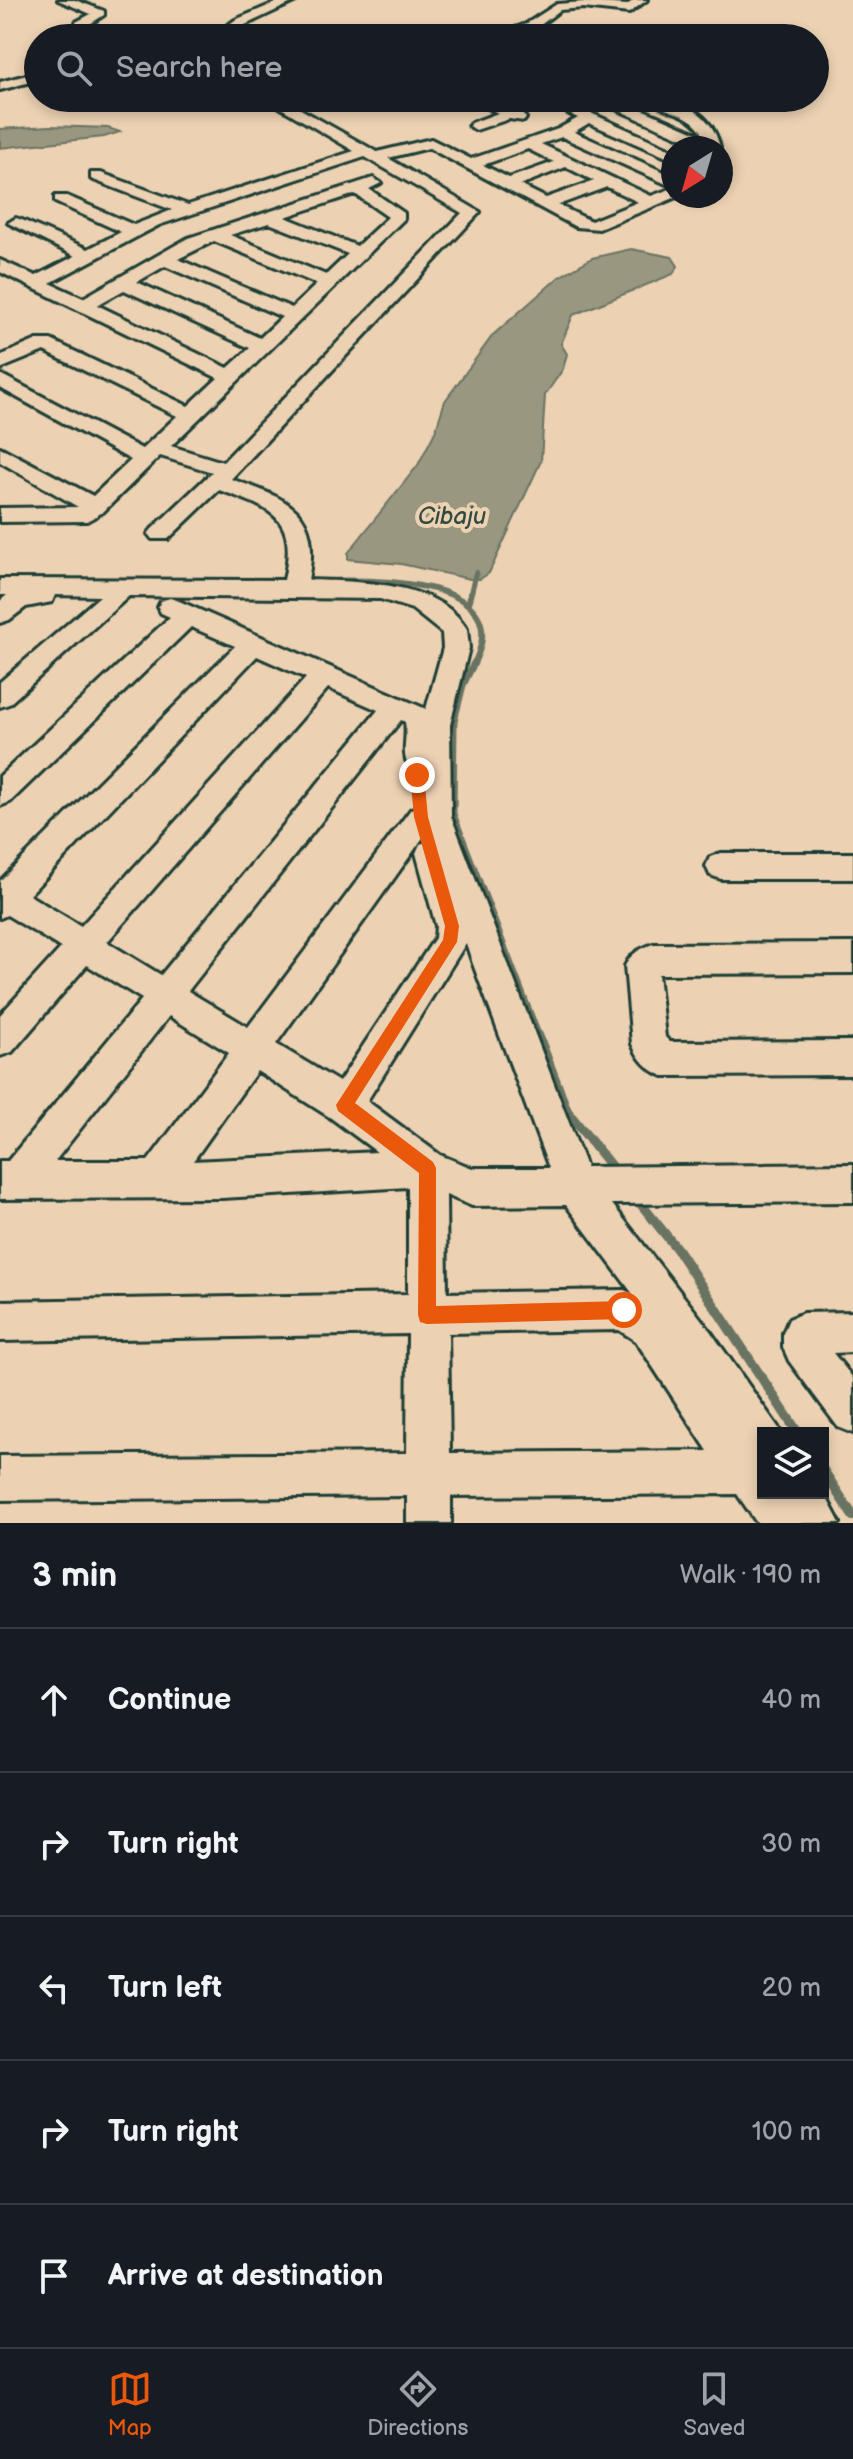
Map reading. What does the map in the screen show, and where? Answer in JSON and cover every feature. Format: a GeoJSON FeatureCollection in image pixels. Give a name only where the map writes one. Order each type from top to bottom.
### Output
{"type":"FeatureCollection","features":[{"type":"Feature","properties":{"kind":"street"},"geometry":{"type":"LineString","coordinates":[[64,0],[100,13],[82,24]]}},
{"type":"Feature","properties":{"kind":"street"},"geometry":{"type":"LineString","coordinates":[[238,24],[292,0]]}},
{"type":"Feature","properties":{"kind":"street"},"geometry":{"type":"LineString","coordinates":[[534,24],[557,7],[583,5],[629,9],[641,0]]}},
{"type":"Feature","properties":{"kind":"street"},"geometry":{"type":"LineString","coordinates":[[0,86],[24,80]]}},
{"type":"Feature","properties":{"kind":"street"},"geometry":{"type":"LineString","coordinates":[[160,534],[221,476],[472,212],[296,112]]}},
{"type":"Feature","properties":{"kind":"street"},"geometry":{"type":"LineString","coordinates":[[505,112],[661,177]]}},
{"type":"Feature","properties":{"kind":"street"},"geometry":{"type":"LineString","coordinates":[[513,112],[476,126],[567,162],[651,202]]}},
{"type":"Feature","properties":{"kind":"street"},"geometry":{"type":"LineString","coordinates":[[576,112],[661,151]]}},
{"type":"Feature","properties":{"kind":"street"},"geometry":{"type":"LineString","coordinates":[[635,112],[689,136]]}},
{"type":"Feature","properties":{"kind":"street"},"geometry":{"type":"LineString","coordinates":[[688,112],[698,116],[710,128],[712,136]]}},
{"type":"Feature","properties":{"kind":"street"},"geometry":{"type":"LineString","coordinates":[[470,164],[588,118]]}},
{"type":"Feature","properties":{"kind":"street"},"geometry":{"type":"LineString","coordinates":[[38,282],[133,231],[186,210],[372,154],[431,143],[582,224],[593,226],[661,198]]}},
{"type":"Feature","properties":{"kind":"street"},"geometry":{"type":"LineString","coordinates":[[508,184],[567,162]]}},
{"type":"Feature","properties":{"kind":"street"},"geometry":{"type":"LineString","coordinates":[[83,306],[164,259],[215,235],[404,172]]}},
{"type":"Feature","properties":{"kind":"street"},"geometry":{"type":"LineString","coordinates":[[96,176],[186,210]]}},
{"type":"Feature","properties":{"kind":"street"},"geometry":{"type":"LineString","coordinates":[[546,204],[608,181]]}},
{"type":"Feature","properties":{"kind":"street"},"geometry":{"type":"LineString","coordinates":[[0,515],[79,516],[95,507],[398,216],[356,188]]}},
{"type":"Feature","properties":{"kind":"street"},"geometry":{"type":"LineString","coordinates":[[61,199],[133,231]]}},
{"type":"Feature","properties":{"kind":"street"},"geometry":{"type":"LineString","coordinates":[[323,199],[389,225]]}},
{"type":"Feature","properties":{"kind":"street"},"geometry":{"type":"LineString","coordinates":[[269,217],[358,252]]}},
{"type":"Feature","properties":{"kind":"street"},"geometry":{"type":"LineString","coordinates":[[16,223],[88,255]]}},
{"type":"Feature","properties":{"kind":"street"},"geometry":{"type":"LineString","coordinates":[[215,235],[327,282]]}},
{"type":"Feature","properties":{"kind":"street"},"geometry":{"type":"LineString","coordinates":[[164,259],[293,315]]}},
{"type":"Feature","properties":{"kind":"street"},"geometry":{"type":"LineString","coordinates":[[0,265],[229,376]]}},
{"type":"Feature","properties":{"kind":"street"},"geometry":{"type":"LineString","coordinates":[[122,282],[261,346]]}},
{"type":"Feature","properties":{"kind":"street"},"geometry":{"type":"LineString","coordinates":[[0,363],[44,344],[189,414]]}},
{"type":"Feature","properties":{"kind":"street"},"geometry":{"type":"LineString","coordinates":[[0,380],[150,454],[221,476],[285,507],[293,518],[300,541],[298,576]]}},
{"type":"Feature","properties":{"kind":"street"},"geometry":{"type":"LineString","coordinates":[[0,453],[95,507]]}},
{"type":"Feature","properties":{"kind":"street"},"geometry":{"type":"LineString","coordinates":[[0,587],[298,576],[402,595],[421,603],[454,629],[456,648],[436,725],[436,816],[489,964],[586,1186],[694,1342],[755,1457],[783,1523]]}},
{"type":"Feature","properties":{"kind":"street"},"geometry":{"type":"LineString","coordinates":[[0,614],[25,596],[136,592],[417,716],[420,729],[417,775],[421,817],[452,926],[450,942],[344,1105]]}},
{"type":"Feature","properties":{"kind":"street"},"geometry":{"type":"LineString","coordinates":[[0,697],[118,593]]}},
{"type":"Feature","properties":{"kind":"street"},"geometry":{"type":"LineString","coordinates":[[0,794],[188,615]]}},
{"type":"Feature","properties":{"kind":"street"},"geometry":{"type":"LineString","coordinates":[[253,644],[2,898],[84,944],[344,1105],[427,1168],[472,1187],[853,1183]]}},
{"type":"Feature","properties":{"kind":"street"},"geometry":{"type":"LineString","coordinates":[[0,1040],[323,676]]}},
{"type":"Feature","properties":{"kind":"street"},"geometry":{"type":"LineString","coordinates":[[8,1180],[166,994],[396,707]]}},
{"type":"Feature","properties":{"kind":"street"},"geometry":{"type":"LineString","coordinates":[[157,1180],[421,817]]}},
{"type":"Feature","properties":{"kind":"street"},"geometry":{"type":"LineString","coordinates":[[721,866],[853,866]]}},
{"type":"Feature","properties":{"kind":"street"},"geometry":{"type":"LineString","coordinates":[[853,958],[653,959],[641,966],[649,1044],[663,1059],[853,1058]]}},
{"type":"Feature","properties":{"kind":"street"},"geometry":{"type":"LineString","coordinates":[[8,1180],[157,1180],[427,1168]]}},
{"type":"Feature","properties":{"kind":"street"},"geometry":{"type":"LineString","coordinates":[[427,1168],[429,1523]]}},
{"type":"Feature","properties":{"kind":"street"},"geometry":{"type":"LineString","coordinates":[[0,1321],[624,1310],[650,1327],[755,1457]]}},
{"type":"Feature","properties":{"kind":"street"},"geometry":{"type":"LineString","coordinates":[[853,1332],[803,1333],[803,1347],[853,1412]]}},
{"type":"Feature","properties":{"kind":"street"},"geometry":{"type":"LineString","coordinates":[[0,1478],[429,1474],[755,1457]]}},
{"type":"Feature","properties":{"kind":"street"},"geometry":{"type":"LineString","coordinates":[[802,1499],[818,1523]]}},
{"type":"Feature","properties":{"kind":"water"},"geometry":{"type":"Polygon","coordinates":[[[50,126],[108,128],[120,132],[104,137],[0,148],[0,129],[50,126]]]}},
{"type":"Feature","properties":{"kind":"water","name":"Cibaju"},"geometry":{"type":"Polygon","coordinates":[[[631,249],[672,257],[678,266],[673,274],[573,315],[561,344],[567,354],[563,369],[545,395],[541,461],[489,573],[480,579],[470,579],[401,564],[348,559],[348,553],[418,465],[435,432],[445,401],[493,335],[559,277],[592,258],[631,249]]]}},
{"type":"Feature","properties":{"kind":"waterway"},"geometry":{"type":"LineString","coordinates":[[468,604],[476,573]]}},
{"type":"Feature","properties":{"kind":"waterway"},"geometry":{"type":"LineString","coordinates":[[314,581],[399,583],[430,588],[457,598],[476,613],[482,635],[473,665]]}},
{"type":"Feature","properties":{"kind":"waterway"},"geometry":{"type":"LineString","coordinates":[[473,665],[463,685],[454,721],[453,814],[539,1037]]}},
{"type":"Feature","properties":{"kind":"waterway"},"geometry":{"type":"LineString","coordinates":[[538,1035],[567,1111],[617,1174]]}},
{"type":"Feature","properties":{"kind":"waterway"},"geometry":{"type":"LineString","coordinates":[[637,1199],[677,1249],[794,1427]]}},
{"type":"Feature","properties":{"kind":"waterway"},"geometry":{"type":"LineString","coordinates":[[829,1479],[853,1516]]}},
{"type":"Feature","properties":{"kind":"route"},"geometry":{"type":"LineString","coordinates":[[417,775],[421,817],[452,926],[450,942],[344,1105],[427,1168],[427,1315],[624,1310]]}}]}
